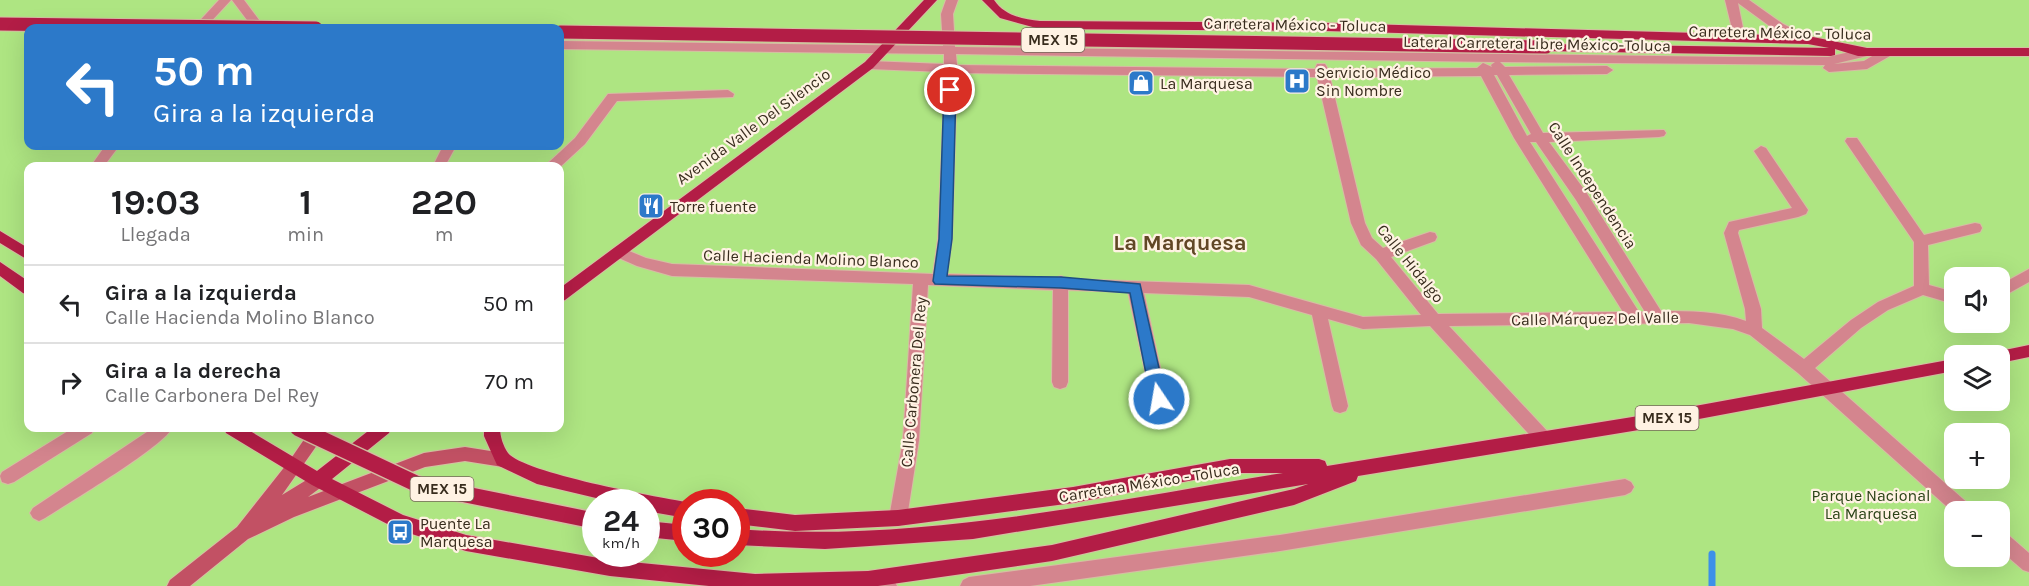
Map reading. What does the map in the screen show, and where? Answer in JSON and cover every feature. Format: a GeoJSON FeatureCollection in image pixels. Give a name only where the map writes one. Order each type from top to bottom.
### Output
{"type":"FeatureCollection","features":[{"type":"Feature","properties":{"kind":"main road","name":"Avenida Valle Del Silencio"},"geometry":{"type":"LineString","coordinates":[[564,293],[617,251],[869,65],[931,0]]}},
{"type":"Feature","properties":{"kind":"main road"},"geometry":{"type":"LineString","coordinates":[[988,0],[994,11],[1005,17],[1040,25],[1326,27],[1808,40],[1867,52]]}},
{"type":"Feature","properties":{"kind":"main road"},"geometry":{"type":"LineString","coordinates":[[0,24],[24,24]]}},
{"type":"Feature","properties":{"kind":"main road","name":"Carretera México - Toluca"},"geometry":{"type":"LineString","coordinates":[[564,32],[1886,53],[2029,52]]}},
{"type":"Feature","properties":{"kind":"main road"},"geometry":{"type":"LineString","coordinates":[[4,239],[24,252]]}},
{"type":"Feature","properties":{"kind":"main road"},"geometry":{"type":"LineString","coordinates":[[0,268],[24,286]]}},
{"type":"Feature","properties":{"kind":"main road"},"geometry":{"type":"LineString","coordinates":[[2010,355],[2029,351]]}},
{"type":"Feature","properties":{"kind":"main road","name":"Carretera México - Toluca"},"geometry":{"type":"LineString","coordinates":[[750,538],[779,541],[883,539],[973,531],[1651,421],[1944,367]]}},
{"type":"Feature","properties":{"kind":"main road"},"geometry":{"type":"LineString","coordinates":[[239,432],[318,480],[399,522],[466,543],[610,568],[755,582],[868,579],[1052,553],[1294,497],[1379,464]]}},
{"type":"Feature","properties":{"kind":"main road","name":"MEX 15"},"geometry":{"type":"LineString","coordinates":[[307,432],[419,484],[582,518]]}},
{"type":"Feature","properties":{"kind":"main road"},"geometry":{"type":"LineString","coordinates":[[241,534],[296,465],[318,432]]}},
{"type":"Feature","properties":{"kind":"main road"},"geometry":{"type":"LineString","coordinates":[[176,586],[241,534],[318,480],[378,432]]}},
{"type":"Feature","properties":{"kind":"main road"},"geometry":{"type":"LineString","coordinates":[[492,432],[503,460]]}},
{"type":"Feature","properties":{"kind":"main road"},"geometry":{"type":"LineString","coordinates":[[241,534],[341,491],[424,460],[465,454],[503,460],[543,479],[586,489]]}},
{"type":"Feature","properties":{"kind":"main road"},"geometry":{"type":"LineString","coordinates":[[750,518],[795,523],[898,518],[1072,495],[1230,466],[1379,464]]}},
{"type":"Feature","properties":{"kind":"street"},"geometry":{"type":"LineString","coordinates":[[204,24],[225,0]]}},
{"type":"Feature","properties":{"kind":"street"},"geometry":{"type":"LineString","coordinates":[[238,0],[256,24]]}},
{"type":"Feature","properties":{"kind":"street","name":"Calle Carbonera Del Rey"},"geometry":{"type":"LineString","coordinates":[[939,281],[945,239],[951,69],[947,14],[952,0]]}},
{"type":"Feature","properties":{"kind":"street"},"geometry":{"type":"LineString","coordinates":[[1731,0],[1739,38]]}},
{"type":"Feature","properties":{"kind":"street"},"geometry":{"type":"LineString","coordinates":[[1741,0],[1779,27],[1808,40]]}},
{"type":"Feature","properties":{"kind":"street","name":"Lateral Carretera Libre México-Toluca"},"geometry":{"type":"LineString","coordinates":[[564,45],[1477,59],[1494,68],[1828,61],[1867,52]]}},
{"type":"Feature","properties":{"kind":"street"},"geometry":{"type":"LineString","coordinates":[[869,65],[951,69],[1323,74],[1494,68],[1845,68],[1867,65],[1886,53]]}},
{"type":"Feature","properties":{"kind":"street","name":"Calle Hidalgo"},"geometry":{"type":"LineString","coordinates":[[1317,57],[1358,223],[1366,241],[1381,255],[1434,320],[1542,437]]}},
{"type":"Feature","properties":{"kind":"street"},"geometry":{"type":"LineString","coordinates":[[1494,68],[1521,138],[1635,318]]}},
{"type":"Feature","properties":{"kind":"street","name":"Calle Independencia"},"geometry":{"type":"LineString","coordinates":[[1494,68],[1539,138],[1581,196],[1657,318]]}},
{"type":"Feature","properties":{"kind":"street"},"geometry":{"type":"LineString","coordinates":[[556,162],[580,141],[613,97],[728,94]]}},
{"type":"Feature","properties":{"kind":"street"},"geometry":{"type":"LineString","coordinates":[[1521,138],[1659,133]]}},
{"type":"Feature","properties":{"kind":"street"},"geometry":{"type":"LineString","coordinates":[[1852,141],[1921,241],[1922,289]]}},
{"type":"Feature","properties":{"kind":"street"},"geometry":{"type":"LineString","coordinates":[[1755,331],[1753,309],[1731,233],[1734,226],[1801,210],[1761,152]]}},
{"type":"Feature","properties":{"kind":"street"},"geometry":{"type":"LineString","coordinates":[[1560,200],[1581,196]]}},
{"type":"Feature","properties":{"kind":"street"},"geometry":{"type":"LineString","coordinates":[[1921,241],[1975,228]]}},
{"type":"Feature","properties":{"kind":"street"},"geometry":{"type":"LineString","coordinates":[[1381,255],[1430,237]]}},
{"type":"Feature","properties":{"kind":"street","name":"Calle Hacienda Molino Blanco"},"geometry":{"type":"LineString","coordinates":[[617,251],[642,262],[672,270],[939,281],[1061,282],[1136,288],[1249,291],[1363,323],[1434,320]]}},
{"type":"Feature","properties":{"kind":"street"},"geometry":{"type":"LineString","coordinates":[[2010,286],[2029,275]]}},
{"type":"Feature","properties":{"kind":"street","name":"Calle Carbonera Del Rey"},"geometry":{"type":"LineString","coordinates":[[898,518],[911,440],[921,280]]}},
{"type":"Feature","properties":{"kind":"street"},"geometry":{"type":"LineString","coordinates":[[1060,382],[1061,282]]}},
{"type":"Feature","properties":{"kind":"street"},"geometry":{"type":"LineString","coordinates":[[1136,288],[1159,399]]}},
{"type":"Feature","properties":{"kind":"street"},"geometry":{"type":"LineString","coordinates":[[1804,368],[1856,324],[1882,306],[1922,289],[1944,295]]}},
{"type":"Feature","properties":{"kind":"street"},"geometry":{"type":"LineString","coordinates":[[1319,312],[1340,406]]}},
{"type":"Feature","properties":{"kind":"street","name":"Calle Márquez Del Valle"},"geometry":{"type":"LineString","coordinates":[[1434,320],[1689,317],[1725,321],[1755,331],[1804,368],[1888,440],[1954,501]]}},
{"type":"Feature","properties":{"kind":"street"},"geometry":{"type":"LineString","coordinates":[[8,477],[80,432]]}},
{"type":"Feature","properties":{"kind":"street"},"geometry":{"type":"LineString","coordinates":[[39,513],[159,432]]}},
{"type":"Feature","properties":{"kind":"street"},"geometry":{"type":"LineString","coordinates":[[969,586],[1280,543],[1625,488]]}},
{"type":"Feature","properties":{"kind":"street"},"geometry":{"type":"LineString","coordinates":[[2010,548],[2029,564]]}},
{"type":"Feature","properties":{"kind":"street"},"geometry":{"type":"LineString","coordinates":[[868,579],[888,586]]}},
{"type":"Feature","properties":{"kind":"green space","name":"Parque Nacional La Marquesa"},"geometry":{"type":"Polygon","coordinates":[[[0,0],[2029,0],[2029,586],[0,586],[0,0]]]}},
{"type":"Feature","properties":{"kind":"waterway"},"geometry":{"type":"LineString","coordinates":[[1712,554],[1712,586]]}},
{"type":"Feature","properties":{"kind":"place","name":"Servicio Médico Sin Nombre"},"geometry":{"type":"Point","coordinates":[1297,81]}},
{"type":"Feature","properties":{"kind":"place","name":"La Marquesa"},"geometry":{"type":"Point","coordinates":[1141,83]}},
{"type":"Feature","properties":{"kind":"place","name":"Torre fuente"},"geometry":{"type":"Point","coordinates":[651,206]}},
{"type":"Feature","properties":{"kind":"place","name":"Puente La Marquesa"},"geometry":{"type":"Point","coordinates":[400,532]}},
{"type":"Feature","properties":{"kind":"district","name":"La Marquesa"},"geometry":{"type":"Point","coordinates":[1180,242]}},
{"type":"Feature","properties":{"kind":"route"},"geometry":{"type":"LineString","coordinates":[[950,90],[945,239],[939,281],[1061,282],[1136,288],[1159,399]]}}]}
